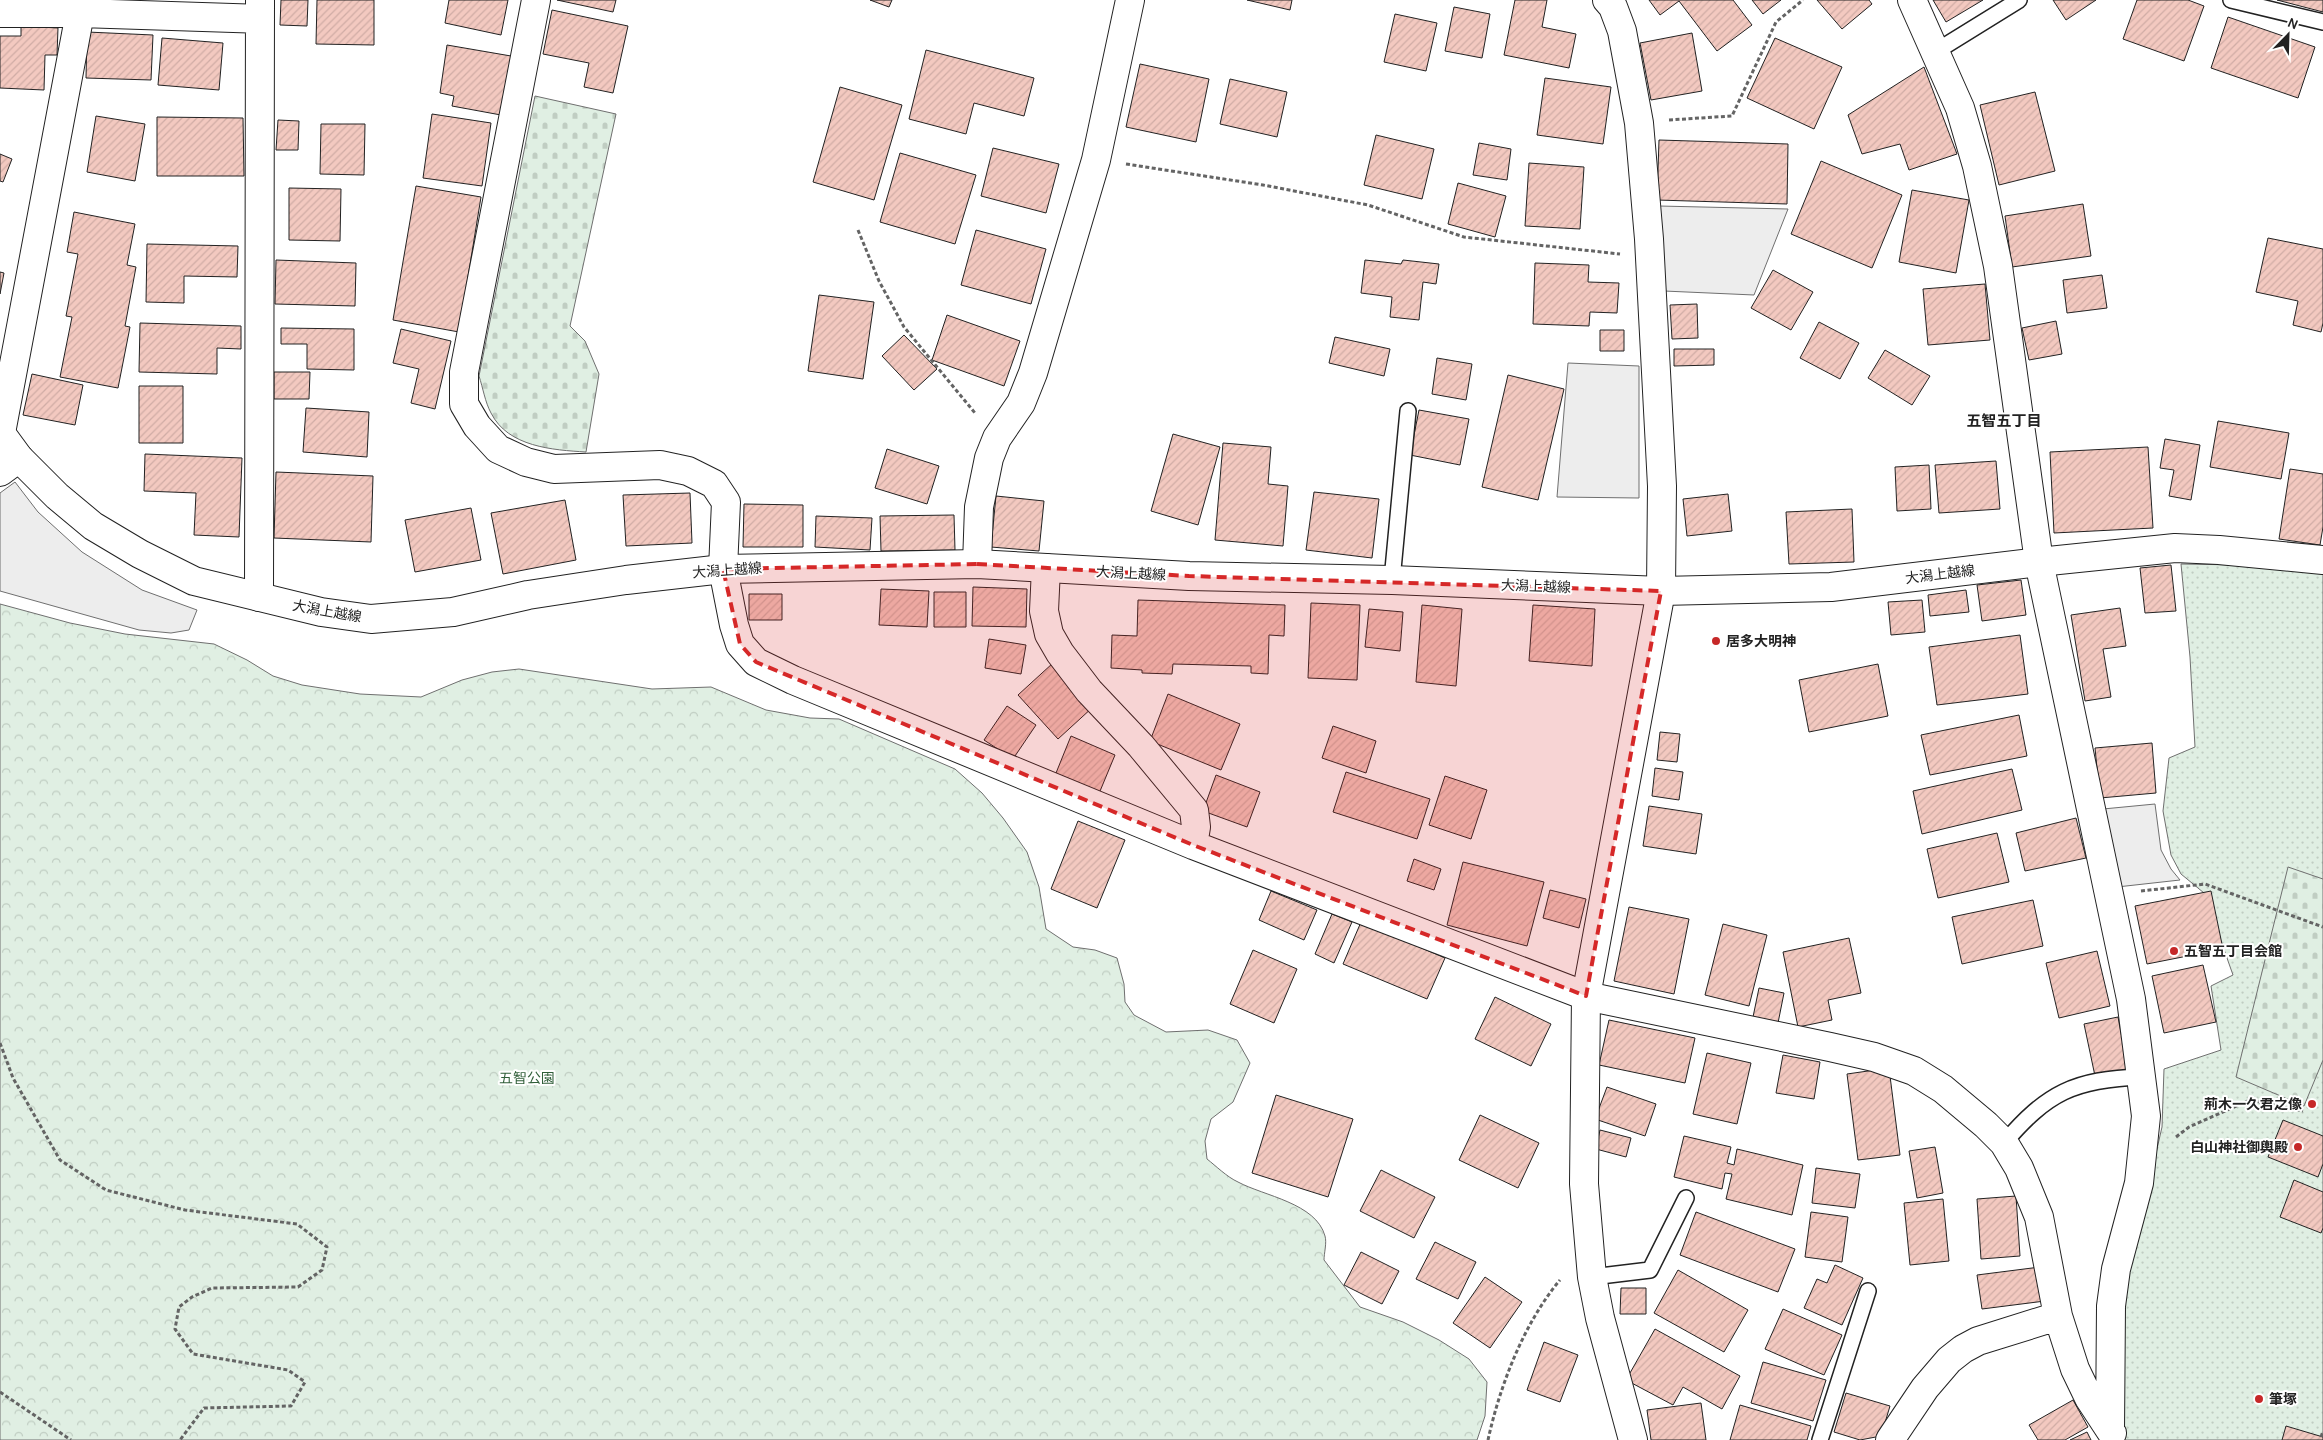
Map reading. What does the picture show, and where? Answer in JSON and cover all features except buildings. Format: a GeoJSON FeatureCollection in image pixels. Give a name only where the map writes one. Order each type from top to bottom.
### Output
{"type":"FeatureCollection","features":[{"type":"Feature","properties":{"kind":"street"},"geometry":{"type":"LineString","coordinates":[[536,0],[464,372],[464,404],[477,426],[498,449],[526,462],[554,469],[660,465],[688,471],[714,484],[726,502],[723,568],[734,626],[740,644],[756,662],[802,684],[1193,845],[1586,996],[1874,1057],[1914,1071],[1943,1089],[1967,1108],[2004,1143],[2019,1168],[2039,1216],[2058,1316],[2078,1376],[2089,1398],[2113,1435]]}},
{"type":"Feature","properties":{"kind":"street"},"geometry":{"type":"LineString","coordinates":[[977,564],[979,506],[989,458],[996,438],[1021,403],[1034,373],[1096,160],[1130,0]]}},
{"type":"Feature","properties":{"kind":"street"},"geometry":{"type":"LineString","coordinates":[[1607,0],[1613,7],[1622,31],[1639,123],[1662,486],[1661,591],[1586,996],[1584,1184],[1592,1277],[1609,1355],[1634,1440]]}},
{"type":"Feature","properties":{"kind":"street"},"geometry":{"type":"LineString","coordinates":[[1912,0],[1960,108],[1977,166],[1998,266],[2039,562],[2110,894],[2131,999],[2142,1076],[2146,1116],[2141,1162],[2138,1184],[2116,1270],[2111,1306],[2113,1435]]}},
{"type":"Feature","properties":{"kind":"street"},"geometry":{"type":"LineString","coordinates":[[0,14],[260,10],[259,597]]}},
{"type":"Feature","properties":{"kind":"street"},"geometry":{"type":"LineString","coordinates":[[1,432],[80,13]]}},
{"type":"Feature","properties":{"kind":"street","name":"大潟上越線"},"geometry":{"type":"LineString","coordinates":[[1,432],[10,465],[57,496],[93,526],[140,554],[194,581],[321,612],[371,619],[454,612],[528,595],[723,568],[977,564],[1189,576],[1392,580],[1661,591],[1830,587],[2176,548],[2323,558]]}},
{"type":"Feature","properties":{"kind":"street"},"geometry":{"type":"LineString","coordinates":[[1046,568],[1044,611],[1049,634],[1060,653],[1090,691],[1141,746],[1194,810],[1196,827],[1193,845]]}},
{"type":"Feature","properties":{"kind":"street"},"geometry":{"type":"LineString","coordinates":[[1890,1440],[1924,1388],[1949,1360],[1963,1349],[1978,1341],[2058,1316]]}},
{"type":"Feature","properties":{"kind":"lane"},"geometry":{"type":"LineString","coordinates":[[1935,52],[2019,0]]}},
{"type":"Feature","properties":{"kind":"lane"},"geometry":{"type":"LineString","coordinates":[[2231,0],[2323,22]]}},
{"type":"Feature","properties":{"kind":"lane"},"geometry":{"type":"LineString","coordinates":[[1392,580],[1408,411]]}},
{"type":"Feature","properties":{"kind":"lane"},"geometry":{"type":"LineString","coordinates":[[2004,1143],[2033,1111],[2062,1092],[2101,1080],[2142,1076]]}},
{"type":"Feature","properties":{"kind":"lane"},"geometry":{"type":"LineString","coordinates":[[1592,1277],[1650,1270],[1686,1198]]}},
{"type":"Feature","properties":{"kind":"lane"},"geometry":{"type":"LineString","coordinates":[[1820,1440],[1868,1290]]}},
{"type":"Feature","properties":{"kind":"path"},"geometry":{"type":"LineString","coordinates":[[1639,123],[1732,116],[1776,22],[1803,0]]}},
{"type":"Feature","properties":{"kind":"path"},"geometry":{"type":"LineString","coordinates":[[1096,160],[1263,185],[1368,205],[1464,237],[1649,258]]}},
{"type":"Feature","properties":{"kind":"path"},"geometry":{"type":"LineString","coordinates":[[858,230],[878,281],[904,327],[996,438]]}},
{"type":"Feature","properties":{"kind":"path"},"geometry":{"type":"LineString","coordinates":[[2110,894],[2205,884],[2323,927]]}},
{"type":"Feature","properties":{"kind":"path"},"geometry":{"type":"LineString","coordinates":[[0,1043],[13,1078],[60,1160],[106,1190],[185,1210],[297,1224],[327,1247],[322,1270],[298,1287],[212,1288],[192,1297],[179,1307],[175,1329],[193,1354],[288,1370],[304,1382],[291,1406],[204,1408],[180,1440]]}},
{"type":"Feature","properties":{"kind":"path"},"geometry":{"type":"LineString","coordinates":[[2141,1162],[2189,1127],[2250,1100],[2303,1111]]}},
{"type":"Feature","properties":{"kind":"path"},"geometry":{"type":"LineString","coordinates":[[1488,1440],[1493,1416],[1506,1376],[1544,1299],[1590,1244]]}},
{"type":"Feature","properties":{"kind":"path"},"geometry":{"type":"LineString","coordinates":[[0,1392],[71,1440]]}},
{"type":"Feature","properties":{"kind":"path"},"geometry":{"type":"LineString","coordinates":[[2321,1437],[2323,1431]]}},
{"type":"Feature","properties":{"kind":"highlighted area"},"geometry":{"type":"Polygon","coordinates":[[[977,564],[1189,576],[1661,591],[1586,996],[1193,845],[756,662],[740,644],[723,569],[977,564]]]}},
{"type":"Feature","properties":{"kind":"green space"},"geometry":{"type":"Polygon","coordinates":[[[535,96],[616,114],[570,326],[585,341],[599,374],[586,452],[546,448],[520,440],[508,433],[491,413],[479,376],[535,96]]]}},
{"type":"Feature","properties":{"kind":"green space"},"geometry":{"type":"Polygon","coordinates":[[[2181,564],[2240,565],[2323,573],[2323,1440],[2120,1440],[2120,1311],[2162,1127],[2164,1069],[2221,1050],[2211,986],[2233,975],[2204,893],[2181,874],[2171,855],[2163,811],[2169,758],[2195,747],[2190,657],[2181,564]]]}},
{"type":"Feature","properties":{"kind":"green space","name":"五智公園"},"geometry":{"type":"Polygon","coordinates":[[[0,604],[70,623],[125,634],[214,644],[247,660],[273,676],[302,685],[360,694],[421,697],[462,680],[492,672],[519,669],[652,689],[711,687],[766,710],[810,718],[839,719],[955,769],[982,793],[1003,818],[1027,852],[1039,887],[1046,929],[1073,947],[1095,950],[1117,958],[1124,984],[1125,1002],[1134,1015],[1166,1032],[1208,1030],[1237,1040],[1250,1063],[1233,1102],[1211,1119],[1205,1141],[1207,1159],[1234,1180],[1288,1202],[1311,1216],[1320,1225],[1325,1236],[1324,1260],[1360,1307],[1403,1322],[1439,1340],[1469,1359],[1487,1382],[1485,1416],[1477,1440],[0,1440],[0,604]]]}},
{"type":"Feature","properties":{"kind":"green space"},"geometry":{"type":"Polygon","coordinates":[[[2288,867],[2323,879],[2323,1060],[2304,1106],[2236,1077],[2288,867]]]}},
{"type":"Feature","properties":{"kind":"shaded area"},"geometry":{"type":"Polygon","coordinates":[[[1659,206],[1788,209],[1754,295],[1664,291],[1659,206]]]}},
{"type":"Feature","properties":{"kind":"shaded area"},"geometry":{"type":"Polygon","coordinates":[[[1568,363],[1639,366],[1639,498],[1557,497],[1568,363]]]}},
{"type":"Feature","properties":{"kind":"shaded area"},"geometry":{"type":"Polygon","coordinates":[[[15,482],[38,512],[82,552],[142,590],[197,610],[189,630],[171,633],[139,630],[0,591],[0,493],[15,482]]]}},
{"type":"Feature","properties":{"kind":"shaded area"},"geometry":{"type":"Polygon","coordinates":[[[2155,804],[2161,850],[2171,869],[2180,880],[2117,887],[2103,809],[2155,804]]]}},
{"type":"Feature","properties":{"kind":"place","name":"居多大明神"},"geometry":{"type":"Point","coordinates":[1716,641]}},
{"type":"Feature","properties":{"kind":"place","name":"五智五丁目会館"},"geometry":{"type":"Point","coordinates":[2174,951]}},
{"type":"Feature","properties":{"kind":"place","name":"荊木一久君之像"},"geometry":{"type":"Point","coordinates":[2312,1104]}},
{"type":"Feature","properties":{"kind":"place","name":"白山神社御輿殿"},"geometry":{"type":"Point","coordinates":[2298,1147]}},
{"type":"Feature","properties":{"kind":"place","name":"筆塚"},"geometry":{"type":"Point","coordinates":[2259,1399]}},
{"type":"Feature","properties":{"kind":"district","name":"五智五丁目"},"geometry":{"type":"Point","coordinates":[2004,421]}}]}
